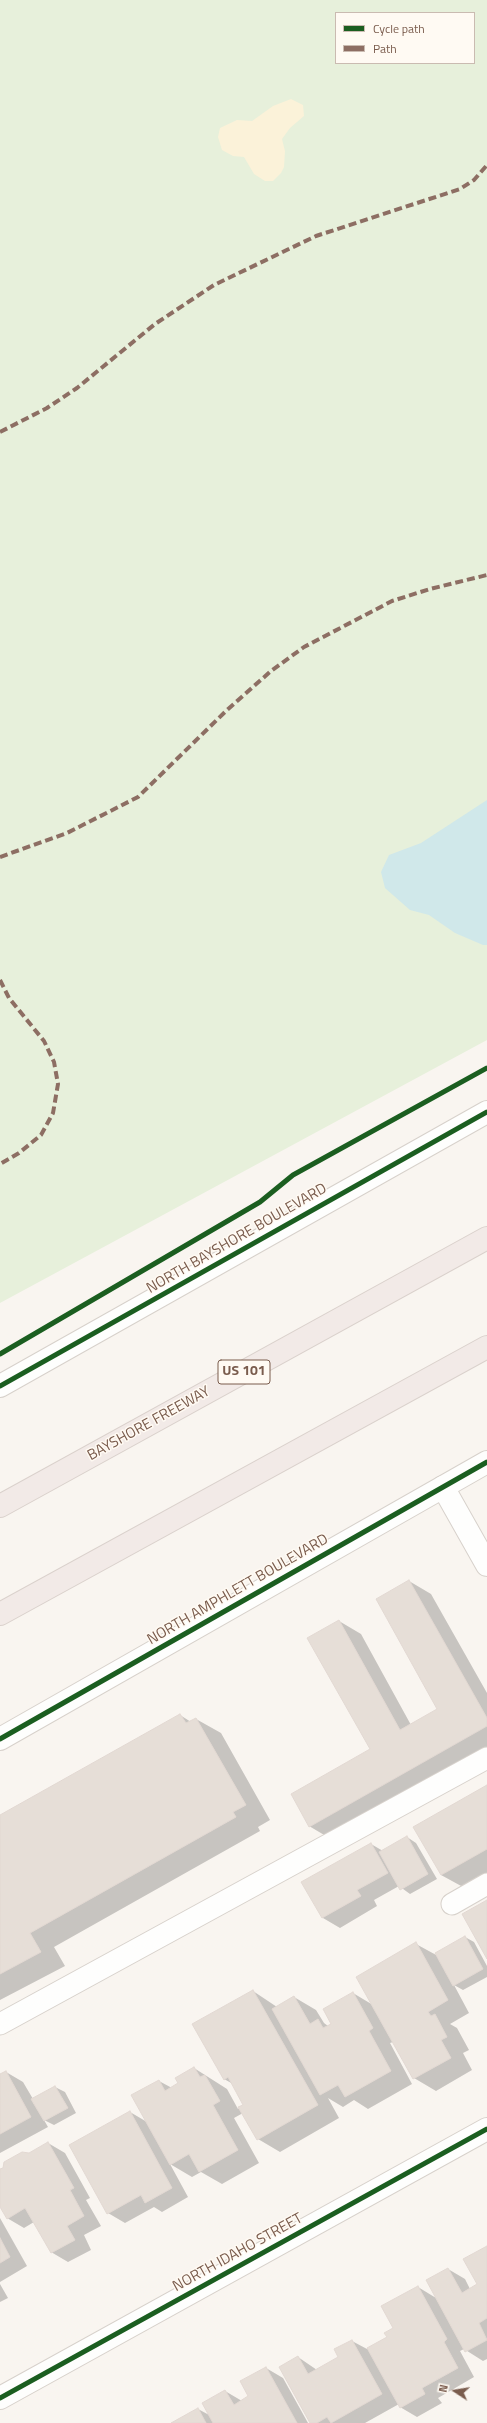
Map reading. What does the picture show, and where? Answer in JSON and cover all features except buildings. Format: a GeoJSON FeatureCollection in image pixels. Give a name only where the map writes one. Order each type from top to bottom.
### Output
{"type":"FeatureCollection","features":[{"type":"Feature","properties":{"kind":"highway","name":"BAYSHORE FREEWAY"},"geometry":{"type":"LineString","coordinates":[[0,1506],[487,1238]]}},
{"type":"Feature","properties":{"kind":"highway"},"geometry":{"type":"LineString","coordinates":[[0,1614],[487,1347]]}},
{"type":"Feature","properties":{"kind":"street","name":"NORTH BAYSHORE BOULEVARD"},"geometry":{"type":"LineString","coordinates":[[0,1386],[487,1112]]}},
{"type":"Feature","properties":{"kind":"street","name":"NORTH AMPHLETT BOULEVARD"},"geometry":{"type":"LineString","coordinates":[[0,1739],[487,1462]]}},
{"type":"Feature","properties":{"kind":"street"},"geometry":{"type":"LineString","coordinates":[[443,1487],[487,1565]]}},
{"type":"Feature","properties":{"kind":"street","name":"NORTH IDAHO STREET"},"geometry":{"type":"LineString","coordinates":[[0,2398],[487,2129]]}},
{"type":"Feature","properties":{"kind":"lane"},"geometry":{"type":"LineString","coordinates":[[0,2024],[487,1758]]}},
{"type":"Feature","properties":{"kind":"lane"},"geometry":{"type":"LineString","coordinates":[[452,1904],[487,1884]]}},
{"type":"Feature","properties":{"kind":"green space"},"geometry":{"type":"Polygon","coordinates":[[[0,0],[487,0],[487,1040],[0,1303],[0,0]]]}},
{"type":"Feature","properties":{"kind":"sand"},"geometry":{"type":"Polygon","coordinates":[[[291,99],[303,105],[304,116],[290,128],[282,139],[285,151],[284,167],[281,173],[273,181],[265,181],[254,174],[244,157],[233,156],[222,150],[218,137],[220,128],[237,120],[252,121],[273,106],[291,99]]]}},
{"type":"Feature","properties":{"kind":"water"},"geometry":{"type":"Polygon","coordinates":[[[487,800],[487,945],[483,945],[455,933],[429,915],[410,910],[385,888],[381,872],[389,855],[421,843],[487,800]]]}},
{"type":"Feature","properties":{"kind":"marked path"},"geometry":{"type":"LineString","coordinates":[[0,432],[47,408],[77,388],[155,324],[214,285],[316,236],[460,189],[474,180],[487,165]]}},
{"type":"Feature","properties":{"kind":"marked path"},"geometry":{"type":"LineString","coordinates":[[0,857],[67,833],[138,797],[227,710],[271,671],[304,647],[392,601],[430,589],[487,575]]}},
{"type":"Feature","properties":{"kind":"marked path"},"geometry":{"type":"LineString","coordinates":[[0,980],[9,998],[44,1041],[54,1062],[58,1084],[53,1113],[41,1135],[19,1153],[0,1164]]}},
{"type":"Feature","properties":{"kind":"cycle path"},"geometry":{"type":"LineString","coordinates":[[0,1354],[260,1202],[293,1175],[487,1068]]}},
{"type":"Feature","properties":{"kind":"cycle path"},"geometry":{"type":"LineString","coordinates":[[0,1386],[487,1112]]}},
{"type":"Feature","properties":{"kind":"cycle path"},"geometry":{"type":"LineString","coordinates":[[0,1739],[487,1462]]}},
{"type":"Feature","properties":{"kind":"cycle path"},"geometry":{"type":"LineString","coordinates":[[0,2398],[487,2129]]}}]}
